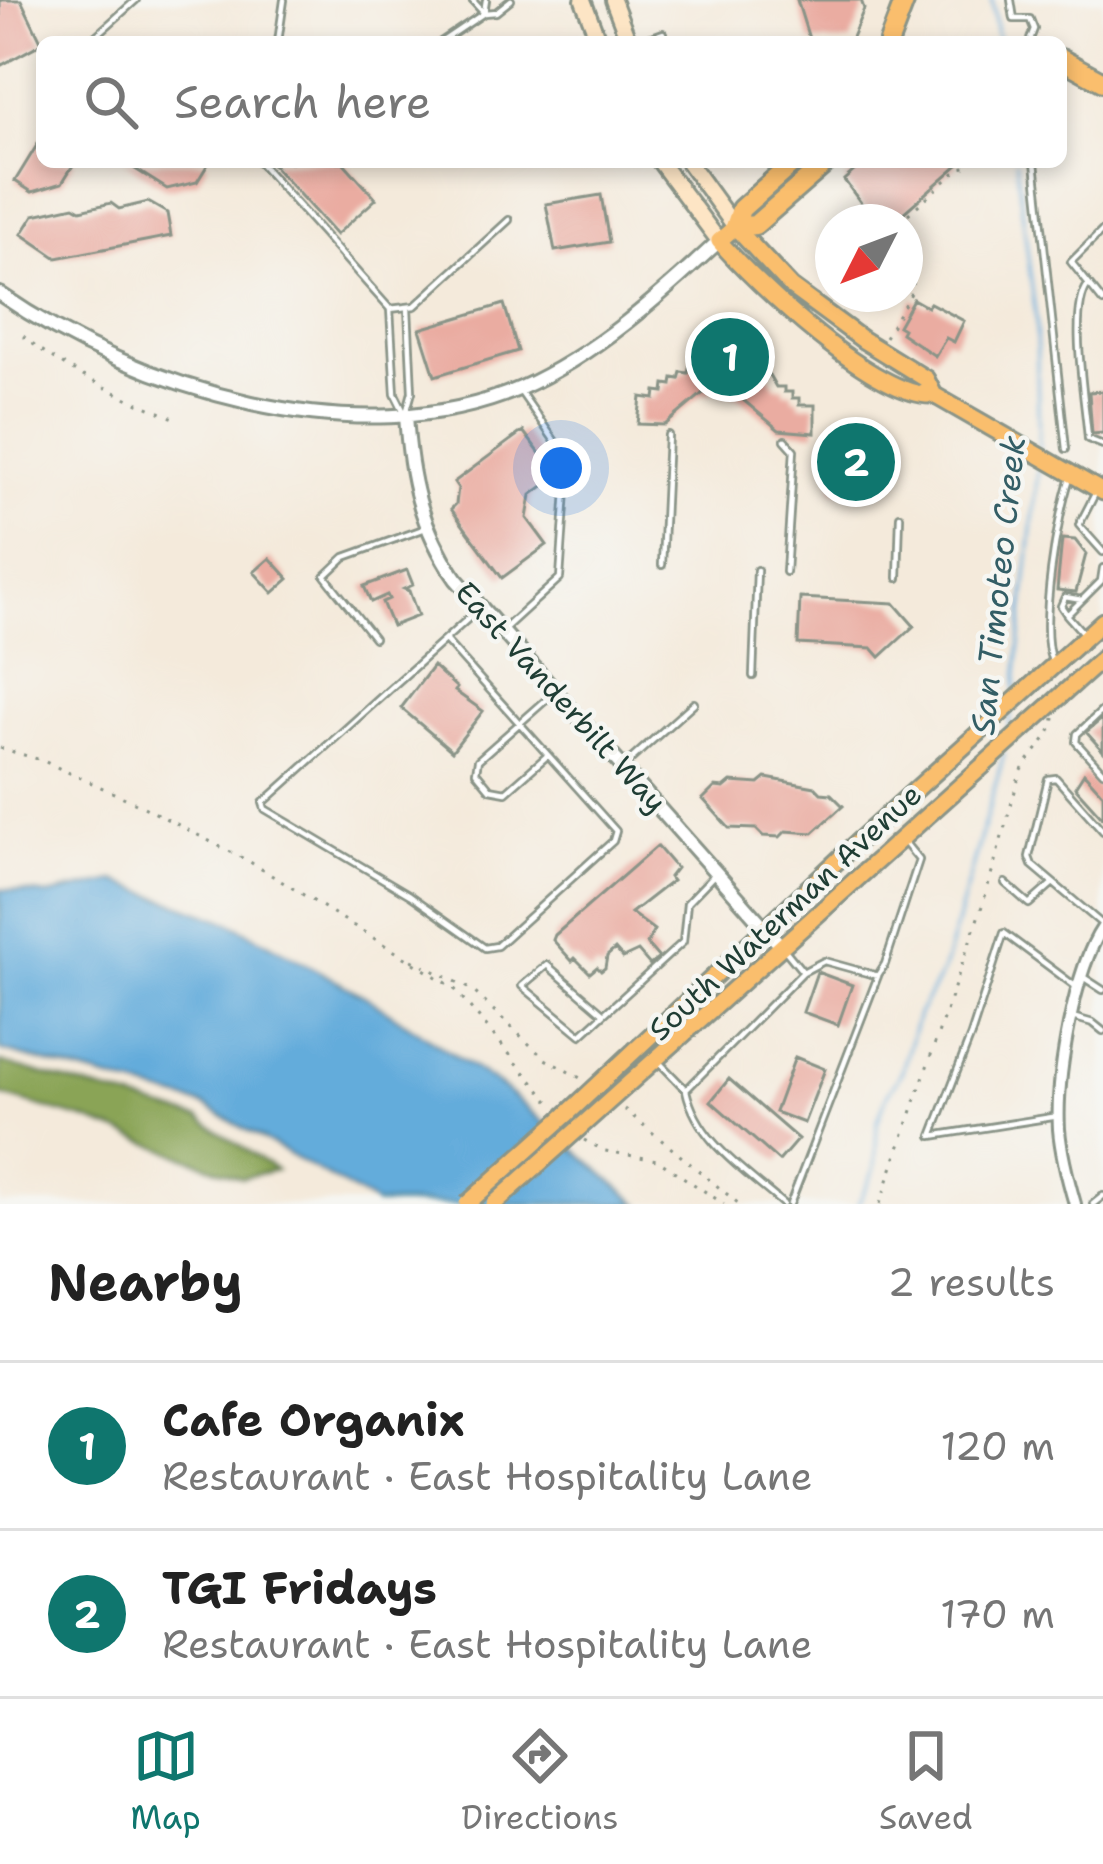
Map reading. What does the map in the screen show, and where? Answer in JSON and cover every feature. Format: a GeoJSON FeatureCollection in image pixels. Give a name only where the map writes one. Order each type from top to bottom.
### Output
{"type":"FeatureCollection","features":[{"type":"Feature","properties":{"kind":"highway"},"geometry":{"type":"LineString","coordinates":[[892,36],[904,0]]}},
{"type":"Feature","properties":{"kind":"highway"},"geometry":{"type":"LineString","coordinates":[[1067,62],[1103,82]]}},
{"type":"Feature","properties":{"kind":"highway"},"geometry":{"type":"LineString","coordinates":[[787,168],[741,209],[735,227],[755,225],[820,168]]}},
{"type":"Feature","properties":{"kind":"main road"},"geometry":{"type":"LineString","coordinates":[[584,0],[597,36]]}},
{"type":"Feature","properties":{"kind":"main road"},"geometry":{"type":"LineString","coordinates":[[613,0],[627,36]]}},
{"type":"Feature","properties":{"kind":"main road"},"geometry":{"type":"LineString","coordinates":[[664,168],[719,241],[789,312],[916,396],[934,395]]}},
{"type":"Feature","properties":{"kind":"main road"},"geometry":{"type":"LineString","coordinates":[[692,168],[735,227],[791,286],[863,340],[926,379],[934,395],[1100,491]]}},
{"type":"Feature","properties":{"kind":"main road"},"geometry":{"type":"LineString","coordinates":[[719,241],[735,227]]}},
{"type":"Feature","properties":{"kind":"main road","name":"South Waterman Avenue"},"geometry":{"type":"LineString","coordinates":[[467,1204],[1103,621]]}},
{"type":"Feature","properties":{"kind":"main road","name":"South Waterman Avenue"},"geometry":{"type":"LineString","coordinates":[[494,1204],[581,1135],[657,1059],[1103,658]]}},
{"type":"Feature","properties":{"kind":"street"},"geometry":{"type":"LineString","coordinates":[[0,294],[99,353],[185,386],[278,408],[406,415],[449,409],[519,389],[600,342],[719,241]]}},
{"type":"Feature","properties":{"kind":"street","name":"East Vanderbilt Way"},"geometry":{"type":"LineString","coordinates":[[406,415],[409,465],[426,528],[456,579],[781,946]]}},
{"type":"Feature","properties":{"kind":"street"},"geometry":{"type":"LineString","coordinates":[[1075,1204],[1059,1116],[1079,982],[1103,926]]}},
{"type":"Feature","properties":{"kind":"lane"},"geometry":{"type":"LineString","coordinates":[[96,36],[136,0]]}},
{"type":"Feature","properties":{"kind":"lane"},"geometry":{"type":"LineString","coordinates":[[279,36],[284,0]]}},
{"type":"Feature","properties":{"kind":"lane"},"geometry":{"type":"LineString","coordinates":[[472,0],[484,13]]}},
{"type":"Feature","properties":{"kind":"lane"},"geometry":{"type":"LineString","coordinates":[[484,13],[486,0]]}},
{"type":"Feature","properties":{"kind":"lane"},"geometry":{"type":"LineString","coordinates":[[449,36],[511,0]]}},
{"type":"Feature","properties":{"kind":"lane"},"geometry":{"type":"LineString","coordinates":[[1011,0],[1015,20],[1030,19],[1032,36]]}},
{"type":"Feature","properties":{"kind":"lane"},"geometry":{"type":"LineString","coordinates":[[653,36],[663,32]]}},
{"type":"Feature","properties":{"kind":"lane"},"geometry":{"type":"LineString","coordinates":[[264,168],[390,308],[395,394],[406,415]]}},
{"type":"Feature","properties":{"kind":"lane"},"geometry":{"type":"LineString","coordinates":[[1036,168],[1066,449]]}},
{"type":"Feature","properties":{"kind":"lane"},"geometry":{"type":"LineString","coordinates":[[390,308],[415,306],[509,220]]}},
{"type":"Feature","properties":{"kind":"lane"},"geometry":{"type":"LineString","coordinates":[[1103,230],[1071,260],[1103,302]]}},
{"type":"Feature","properties":{"kind":"lane"},"geometry":{"type":"LineString","coordinates":[[1088,285],[1080,295],[1079,320],[1088,439],[1103,445]]}},
{"type":"Feature","properties":{"kind":"lane"},"geometry":{"type":"LineString","coordinates":[[406,415],[412,392],[408,307]]}},
{"type":"Feature","properties":{"kind":"lane"},"geometry":{"type":"LineString","coordinates":[[502,632],[560,578],[568,460],[519,389]]}},
{"type":"Feature","properties":{"kind":"lane"},"geometry":{"type":"LineString","coordinates":[[662,565],[668,435]]}},
{"type":"Feature","properties":{"kind":"lane"},"geometry":{"type":"LineString","coordinates":[[785,440],[794,450],[786,572]]}},
{"type":"Feature","properties":{"kind":"lane"},"geometry":{"type":"LineString","coordinates":[[1054,665],[1047,640],[1050,598],[1058,517],[1072,472]]}},
{"type":"Feature","properties":{"kind":"lane"},"geometry":{"type":"LineString","coordinates":[[1100,491],[1078,525],[1103,552]]}},
{"type":"Feature","properties":{"kind":"lane"},"geometry":{"type":"LineString","coordinates":[[898,578],[900,516]]}},
{"type":"Feature","properties":{"kind":"lane"},"geometry":{"type":"LineString","coordinates":[[374,638],[326,576],[345,557],[426,528]]}},
{"type":"Feature","properties":{"kind":"lane"},"geometry":{"type":"LineString","coordinates":[[1067,615],[1101,581],[1103,568]]}},
{"type":"Feature","properties":{"kind":"lane"},"geometry":{"type":"LineString","coordinates":[[753,676],[757,570]]}},
{"type":"Feature","properties":{"kind":"lane"},"geometry":{"type":"LineString","coordinates":[[1082,600],[1065,597],[1061,606],[1087,636]]}},
{"type":"Feature","properties":{"kind":"lane"},"geometry":{"type":"LineString","coordinates":[[446,641],[616,831],[613,841],[497,946],[485,948],[263,803],[480,608]]}},
{"type":"Feature","properties":{"kind":"lane"},"geometry":{"type":"LineString","coordinates":[[548,755],[506,792],[490,788],[476,772],[478,760],[555,692]]}},
{"type":"Feature","properties":{"kind":"lane"},"geometry":{"type":"LineString","coordinates":[[622,767],[694,703]]}},
{"type":"Feature","properties":{"kind":"lane"},"geometry":{"type":"LineString","coordinates":[[1103,710],[1077,734],[1076,742],[1103,772]]}},
{"type":"Feature","properties":{"kind":"lane"},"geometry":{"type":"LineString","coordinates":[[1103,831],[1056,778],[1048,779],[1032,865],[1103,926]]}},
{"type":"Feature","properties":{"kind":"lane"},"geometry":{"type":"LineString","coordinates":[[657,1059],[686,1090],[691,1113],[704,1134],[786,1204],[886,964],[919,860],[902,838]]}},
{"type":"Feature","properties":{"kind":"lane"},"geometry":{"type":"LineString","coordinates":[[604,1014],[547,965],[522,986],[580,1035],[604,1014],[683,942],[687,903],[717,872]]}},
{"type":"Feature","properties":{"kind":"lane"},"geometry":{"type":"LineString","coordinates":[[1005,883],[1029,904],[1053,883]]}},
{"type":"Feature","properties":{"kind":"lane"},"geometry":{"type":"LineString","coordinates":[[1059,1116],[932,1136],[1004,933],[1079,982],[1103,990]]}},
{"type":"Feature","properties":{"kind":"lane"},"geometry":{"type":"LineString","coordinates":[[781,946],[803,972]]}},
{"type":"Feature","properties":{"kind":"lane"},"geometry":{"type":"LineString","coordinates":[[686,1090],[803,972],[824,961],[878,976]]}},
{"type":"Feature","properties":{"kind":"lane"},"geometry":{"type":"LineString","coordinates":[[1072,1017],[1103,1031]]}},
{"type":"Feature","properties":{"kind":"lane"},"geometry":{"type":"LineString","coordinates":[[1093,1204],[1103,1196]]}},
{"type":"Feature","properties":{"kind":"path"},"geometry":{"type":"LineString","coordinates":[[921,204],[965,168]]}},
{"type":"Feature","properties":{"kind":"path"},"geometry":{"type":"LineString","coordinates":[[885,337],[900,312]]}},
{"type":"Feature","properties":{"kind":"path"},"geometry":{"type":"LineString","coordinates":[[23,336],[46,355],[110,391],[174,418]]}},
{"type":"Feature","properties":{"kind":"path"},"geometry":{"type":"LineString","coordinates":[[880,1204],[984,900],[1018,777],[1024,761],[1053,730],[1054,717],[1048,707]]}},
{"type":"Feature","properties":{"kind":"path"},"geometry":{"type":"LineString","coordinates":[[0,748],[41,760],[212,842],[405,957],[464,997],[501,1049],[561,1113]]}},
{"type":"Feature","properties":{"kind":"path"},"geometry":{"type":"LineString","coordinates":[[405,957],[471,989],[544,1060],[588,1082]]}},
{"type":"Feature","properties":{"kind":"path"},"geometry":{"type":"LineString","coordinates":[[622,1108],[739,1204]]}},
{"type":"Feature","properties":{"kind":"path"},"geometry":{"type":"LineString","coordinates":[[581,1135],[605,1151],[657,1160],[724,1204]]}},
{"type":"Feature","properties":{"kind":"green space"},"geometry":{"type":"Polygon","coordinates":[[[0,1062],[200,1119],[276,1170],[241,1178],[84,1119],[0,1095],[0,1062]]]}},
{"type":"Feature","properties":{"kind":"water"},"geometry":{"type":"Polygon","coordinates":[[[115,881],[233,924],[366,997],[502,1087],[639,1204],[376,1204],[203,1105],[0,1050],[0,889],[48,895],[115,881]]]}},
{"type":"Feature","properties":{"kind":"building"},"geometry":{"type":"Polygon","coordinates":[[[0,0],[21,0],[39,36],[36,46],[0,66],[0,0]]]}},
{"type":"Feature","properties":{"kind":"building"},"geometry":{"type":"Polygon","coordinates":[[[797,0],[861,0],[864,9],[853,36],[808,36],[797,0]]]}},
{"type":"Feature","properties":{"kind":"building"},"geometry":{"type":"Polygon","coordinates":[[[36,147],[36,168],[71,168],[62,183],[32,192],[15,181],[36,147]]]}},
{"type":"Feature","properties":{"kind":"building"},"geometry":{"type":"Polygon","coordinates":[[[134,168],[206,168],[197,182],[167,189],[134,168]]]}},
{"type":"Feature","properties":{"kind":"building"},"geometry":{"type":"Polygon","coordinates":[[[276,168],[348,168],[376,199],[336,235],[276,168]]]}},
{"type":"Feature","properties":{"kind":"building"},"geometry":{"type":"Polygon","coordinates":[[[857,168],[955,168],[914,204],[862,204],[844,180],[857,168]]]}},
{"type":"Feature","properties":{"kind":"building"},"geometry":{"type":"Polygon","coordinates":[[[601,195],[609,242],[555,251],[546,204],[601,195]]]}},
{"type":"Feature","properties":{"kind":"building"},"geometry":{"type":"Polygon","coordinates":[[[148,202],[167,213],[171,236],[57,258],[22,234],[34,215],[74,206],[81,210],[111,203],[119,209],[148,202]]]}},
{"type":"Feature","properties":{"kind":"building"},"geometry":{"type":"Polygon","coordinates":[[[930,303],[964,321],[954,342],[946,338],[935,356],[898,326],[906,312],[923,312],[923,305],[930,303]]]}},
{"type":"Feature","properties":{"kind":"building"},"geometry":{"type":"Polygon","coordinates":[[[504,304],[518,351],[435,376],[420,329],[504,304]]]}},
{"type":"Feature","properties":{"kind":"building"},"geometry":{"type":"Polygon","coordinates":[[[705,350],[713,350],[711,393],[703,393],[665,425],[638,424],[641,397],[655,399],[656,391],[664,392],[665,384],[672,385],[681,372],[688,373],[697,357],[705,357],[705,350]]]}},
{"type":"Feature","properties":{"kind":"building"},"geometry":{"type":"Polygon","coordinates":[[[724,353],[739,353],[739,359],[746,358],[746,364],[769,375],[776,387],[799,398],[799,405],[815,405],[815,433],[779,430],[736,394],[722,393],[724,353]]]}},
{"type":"Feature","properties":{"kind":"building"},"geometry":{"type":"Polygon","coordinates":[[[1103,391],[1103,433],[1092,434],[1089,392],[1103,391]]]}},
{"type":"Feature","properties":{"kind":"building"},"geometry":{"type":"Polygon","coordinates":[[[523,431],[557,476],[531,495],[527,518],[547,545],[502,578],[451,509],[458,488],[454,482],[523,431]]]}},
{"type":"Feature","properties":{"kind":"building"},"geometry":{"type":"Polygon","coordinates":[[[836,431],[879,434],[875,493],[833,490],[836,431]]]}},
{"type":"Feature","properties":{"kind":"building"},"geometry":{"type":"Polygon","coordinates":[[[1062,539],[1075,540],[1086,554],[1076,592],[1057,590],[1062,539]]]}},
{"type":"Feature","properties":{"kind":"building"},"geometry":{"type":"Polygon","coordinates":[[[270,558],[289,579],[273,593],[254,572],[270,558]]]}},
{"type":"Feature","properties":{"kind":"building"},"geometry":{"type":"Polygon","coordinates":[[[407,570],[413,585],[404,589],[418,616],[392,626],[382,602],[389,599],[387,595],[371,602],[364,586],[407,570]]]}},
{"type":"Feature","properties":{"kind":"building"},"geometry":{"type":"Polygon","coordinates":[[[800,598],[894,603],[914,626],[880,657],[872,648],[798,644],[800,598]]]}},
{"type":"Feature","properties":{"kind":"building"},"geometry":{"type":"Polygon","coordinates":[[[433,666],[455,691],[483,711],[452,751],[401,708],[433,666]]]}},
{"type":"Feature","properties":{"kind":"building"},"geometry":{"type":"Polygon","coordinates":[[[1103,718],[1103,751],[1086,732],[1103,718]]]}},
{"type":"Feature","properties":{"kind":"building"},"geometry":{"type":"Polygon","coordinates":[[[1084,773],[1103,794],[1103,818],[1075,787],[1084,773]]]}},
{"type":"Feature","properties":{"kind":"building"},"geometry":{"type":"Polygon","coordinates":[[[766,778],[815,787],[843,806],[813,833],[786,831],[780,837],[763,836],[756,829],[729,828],[703,799],[715,787],[724,788],[731,782],[759,784],[766,778]]]}},
{"type":"Feature","properties":{"kind":"building"},"geometry":{"type":"Polygon","coordinates":[[[657,846],[676,868],[669,877],[672,881],[631,913],[654,930],[647,944],[659,958],[650,965],[638,951],[623,958],[615,949],[607,956],[605,968],[590,973],[575,958],[572,961],[553,940],[555,935],[657,846]]]}},
{"type":"Feature","properties":{"kind":"building"},"geometry":{"type":"Polygon","coordinates":[[[817,972],[852,985],[838,1025],[803,1012],[817,972]]]}},
{"type":"Feature","properties":{"kind":"building"},"geometry":{"type":"Polygon","coordinates":[[[795,1057],[825,1069],[804,1123],[775,1112],[795,1057]]]}},
{"type":"Feature","properties":{"kind":"building"},"geometry":{"type":"Polygon","coordinates":[[[729,1079],[798,1139],[779,1161],[711,1101],[729,1079]]]}},
{"type":"Feature","properties":{"kind":"waterway","name":"San Timoteo Creek"},"geometry":{"type":"LineString","coordinates":[[992,0],[997,36]]}},
{"type":"Feature","properties":{"kind":"waterway","name":"San Timoteo Creek"},"geometry":{"type":"LineString","coordinates":[[1017,168],[1036,320],[1039,447]]}},
{"type":"Feature","properties":{"kind":"waterway","name":"San Timoteo Creek"},"geometry":{"type":"LineString","coordinates":[[1015,691],[1039,462]]}},
{"type":"Feature","properties":{"kind":"waterway","name":"San Timoteo Creek"},"geometry":{"type":"LineString","coordinates":[[1008,733],[1011,713]]}},
{"type":"Feature","properties":{"kind":"waterway","name":"San Timoteo Creek"},"geometry":{"type":"LineString","coordinates":[[858,1204],[875,1168],[877,1123],[886,1097],[902,1071],[918,1014],[943,971],[1004,754]]}},
{"type":"Feature","properties":{"kind":"place","name":"Cafe Organix"},"geometry":{"type":"Point","coordinates":[730,357]}},
{"type":"Feature","properties":{"kind":"place","name":"TGI Fridays"},"geometry":{"type":"Point","coordinates":[856,462]}}]}
